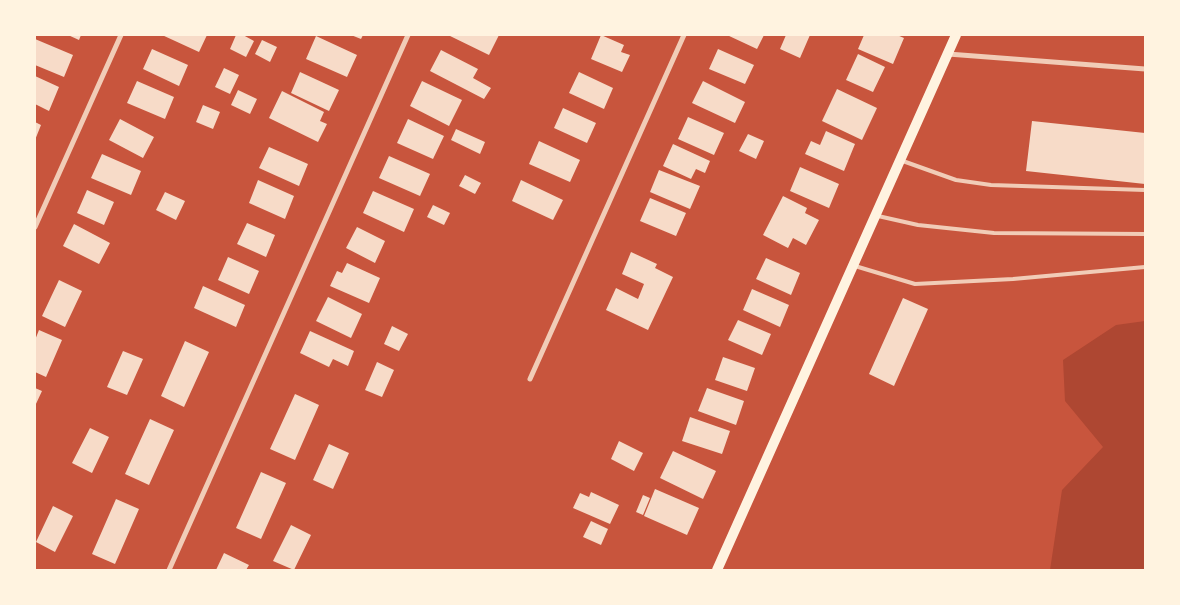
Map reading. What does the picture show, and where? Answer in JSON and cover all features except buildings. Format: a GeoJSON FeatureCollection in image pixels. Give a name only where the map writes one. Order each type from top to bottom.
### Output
{"type":"FeatureCollection","features":[{"type":"Feature","properties":{"kind":"main road"},"geometry":{"type":"LineString","coordinates":[[717,570],[956,35]]}},
{"type":"Feature","properties":{"kind":"street"},"geometry":{"type":"LineString","coordinates":[[35,227],[121,35]]}},
{"type":"Feature","properties":{"kind":"street"},"geometry":{"type":"LineString","coordinates":[[169,570],[408,35]]}},
{"type":"Feature","properties":{"kind":"street"},"geometry":{"type":"LineString","coordinates":[[530,379],[684,35]]}},
{"type":"Feature","properties":{"kind":"street"},"geometry":{"type":"LineString","coordinates":[[948,54],[1145,69]]}},
{"type":"Feature","properties":{"kind":"lane"},"geometry":{"type":"LineString","coordinates":[[900,160],[956,180],[991,185],[1145,190]]}},
{"type":"Feature","properties":{"kind":"lane"},"geometry":{"type":"LineString","coordinates":[[876,215],[918,225],[994,233],[1145,234]]}},
{"type":"Feature","properties":{"kind":"lane"},"geometry":{"type":"LineString","coordinates":[[853,265],[915,284],[1013,279],[1145,267]]}},
{"type":"Feature","properties":{"kind":"shaded area"},"geometry":{"type":"Polygon","coordinates":[[[1145,321],[1145,570],[1050,570],[1062,490],[1103,447],[1065,401],[1063,360],[1116,325],[1145,321]]]}}]}
